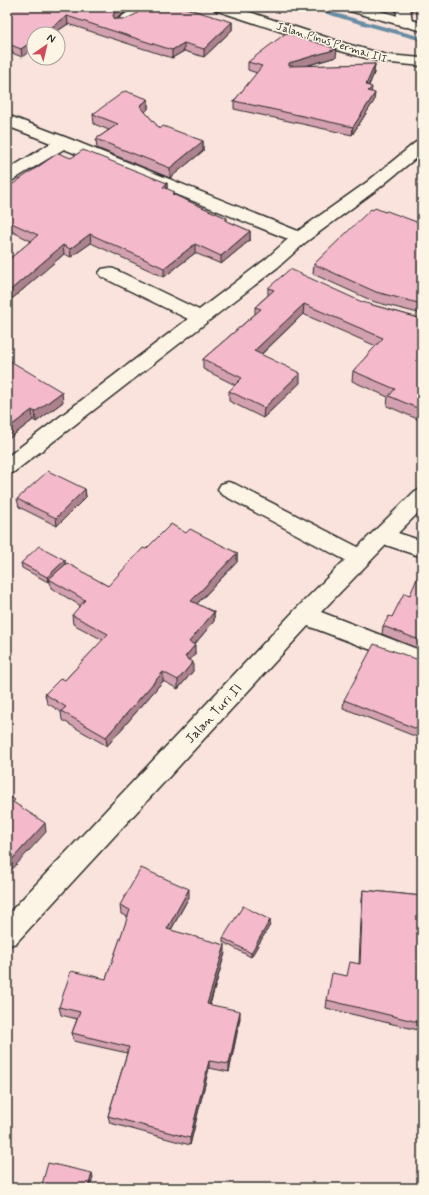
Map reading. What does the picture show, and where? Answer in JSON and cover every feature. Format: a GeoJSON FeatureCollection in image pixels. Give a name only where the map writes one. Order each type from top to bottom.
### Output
{"type":"FeatureCollection","features":[{"type":"Feature","properties":{"kind":"street"},"geometry":{"type":"LineString","coordinates":[[122,23],[144,7]]}},
{"type":"Feature","properties":{"kind":"street","name":"Jalan Pinus Permai III"},"geometry":{"type":"LineString","coordinates":[[220,7],[342,47],[386,59],[422,62]]}},
{"type":"Feature","properties":{"kind":"street"},"geometry":{"type":"LineString","coordinates":[[352,7],[422,27]]}},
{"type":"Feature","properties":{"kind":"street"},"geometry":{"type":"LineString","coordinates":[[403,7],[405,23]]}},
{"type":"Feature","properties":{"kind":"street"},"geometry":{"type":"LineString","coordinates":[[7,120],[300,238]]}},
{"type":"Feature","properties":{"kind":"street"},"geometry":{"type":"LineString","coordinates":[[7,177],[64,142]]}},
{"type":"Feature","properties":{"kind":"street"},"geometry":{"type":"LineString","coordinates":[[7,467],[201,318],[279,267],[300,238],[373,185],[422,145]]}},
{"type":"Feature","properties":{"kind":"street"},"geometry":{"type":"LineString","coordinates":[[108,273],[201,318]]}},
{"type":"Feature","properties":{"kind":"street"},"geometry":{"type":"LineString","coordinates":[[228,489],[360,558]]}},
{"type":"Feature","properties":{"kind":"street","name":"Jalan Turi II"},"geometry":{"type":"LineString","coordinates":[[8,932],[304,615],[422,496]]}},
{"type":"Feature","properties":{"kind":"street"},"geometry":{"type":"LineString","coordinates":[[382,536],[422,549]]}},
{"type":"Feature","properties":{"kind":"street"},"geometry":{"type":"LineString","coordinates":[[304,615],[422,660]]}},
{"type":"Feature","properties":{"kind":"building"},"geometry":{"type":"Polygon","coordinates":[[[7,7],[121,7],[115,11],[113,16],[115,19],[126,19],[145,7],[182,7],[232,22],[204,49],[184,43],[172,50],[67,16],[53,26],[26,26],[26,46],[21,49],[11,45],[7,48],[7,7]]]}},
{"type":"Feature","properties":{"kind":"building"},"geometry":{"type":"Polygon","coordinates":[[[286,33],[337,49],[289,63],[289,66],[375,64],[366,85],[372,87],[368,91],[375,93],[353,127],[234,101],[262,66],[248,62],[286,33]]]}},
{"type":"Feature","properties":{"kind":"building"},"geometry":{"type":"Polygon","coordinates":[[[125,91],[148,99],[140,106],[160,129],[163,126],[203,141],[170,168],[96,139],[118,124],[93,114],[125,91]]]}},
{"type":"Feature","properties":{"kind":"building"},"geometry":{"type":"Polygon","coordinates":[[[83,150],[167,183],[163,187],[175,192],[172,194],[227,218],[225,220],[250,231],[221,256],[195,244],[164,268],[90,234],[70,249],[63,245],[7,293],[7,261],[38,235],[7,221],[7,188],[58,153],[71,158],[83,150]]]}},
{"type":"Feature","properties":{"kind":"building"},"geometry":{"type":"Polygon","coordinates":[[[375,208],[422,224],[422,304],[376,292],[314,264],[371,209],[373,210],[375,208]]]}},
{"type":"Feature","properties":{"kind":"building"},"geometry":{"type":"Polygon","coordinates":[[[290,269],[362,302],[422,319],[422,410],[389,396],[395,389],[353,371],[383,338],[304,304],[254,351],[300,373],[264,408],[229,391],[242,378],[203,359],[261,309],[255,307],[274,290],[268,288],[290,269]]]}},
{"type":"Feature","properties":{"kind":"building"},"geometry":{"type":"Polygon","coordinates":[[[7,359],[62,392],[35,412],[32,410],[7,429],[7,359]]]}},
{"type":"Feature","properties":{"kind":"building"},"geometry":{"type":"Polygon","coordinates":[[[48,471],[85,489],[56,518],[17,499],[48,471]]]}},
{"type":"Feature","properties":{"kind":"building"},"geometry":{"type":"Polygon","coordinates":[[[171,524],[186,533],[190,529],[237,553],[191,601],[214,612],[189,642],[195,645],[185,657],[193,662],[178,680],[163,672],[106,737],[61,711],[66,707],[45,694],[61,678],[65,680],[108,634],[72,615],[85,600],[49,579],[67,563],[108,586],[143,548],[146,549],[171,524]]]}},
{"type":"Feature","properties":{"kind":"building"},"geometry":{"type":"Polygon","coordinates":[[[39,546],[65,560],[47,577],[21,563],[39,546]]]}},
{"type":"Feature","properties":{"kind":"building"},"geometry":{"type":"Polygon","coordinates":[[[419,574],[422,575],[422,641],[383,626],[389,616],[392,617],[404,593],[410,595],[419,574]]]}},
{"type":"Feature","properties":{"kind":"building"},"geometry":{"type":"Polygon","coordinates":[[[374,644],[422,661],[422,731],[344,700],[374,644]]]}},
{"type":"Feature","properties":{"kind":"building"},"geometry":{"type":"Polygon","coordinates":[[[7,795],[15,800],[13,802],[45,823],[7,865],[7,795]]]}},
{"type":"Feature","properties":{"kind":"building"},"geometry":{"type":"Polygon","coordinates":[[[141,868],[189,889],[167,929],[225,945],[207,1004],[240,1011],[229,1064],[209,1061],[190,1138],[108,1116],[129,1047],[72,1033],[80,1012],[59,1007],[71,971],[106,979],[130,910],[120,905],[141,868]]]}},
{"type":"Feature","properties":{"kind":"building"},"geometry":{"type":"Polygon","coordinates":[[[363,890],[422,896],[422,1023],[327,1000],[332,973],[347,976],[350,962],[360,964],[363,890]]]}},
{"type":"Feature","properties":{"kind":"building"},"geometry":{"type":"Polygon","coordinates":[[[243,906],[270,920],[251,953],[223,938],[243,906]]]}},
{"type":"Feature","properties":{"kind":"building"},"geometry":{"type":"Polygon","coordinates":[[[48,1163],[92,1173],[88,1188],[41,1188],[48,1163]]]}},
{"type":"Feature","properties":{"kind":"waterway"},"geometry":{"type":"LineString","coordinates":[[307,7],[422,39]]}}]}
